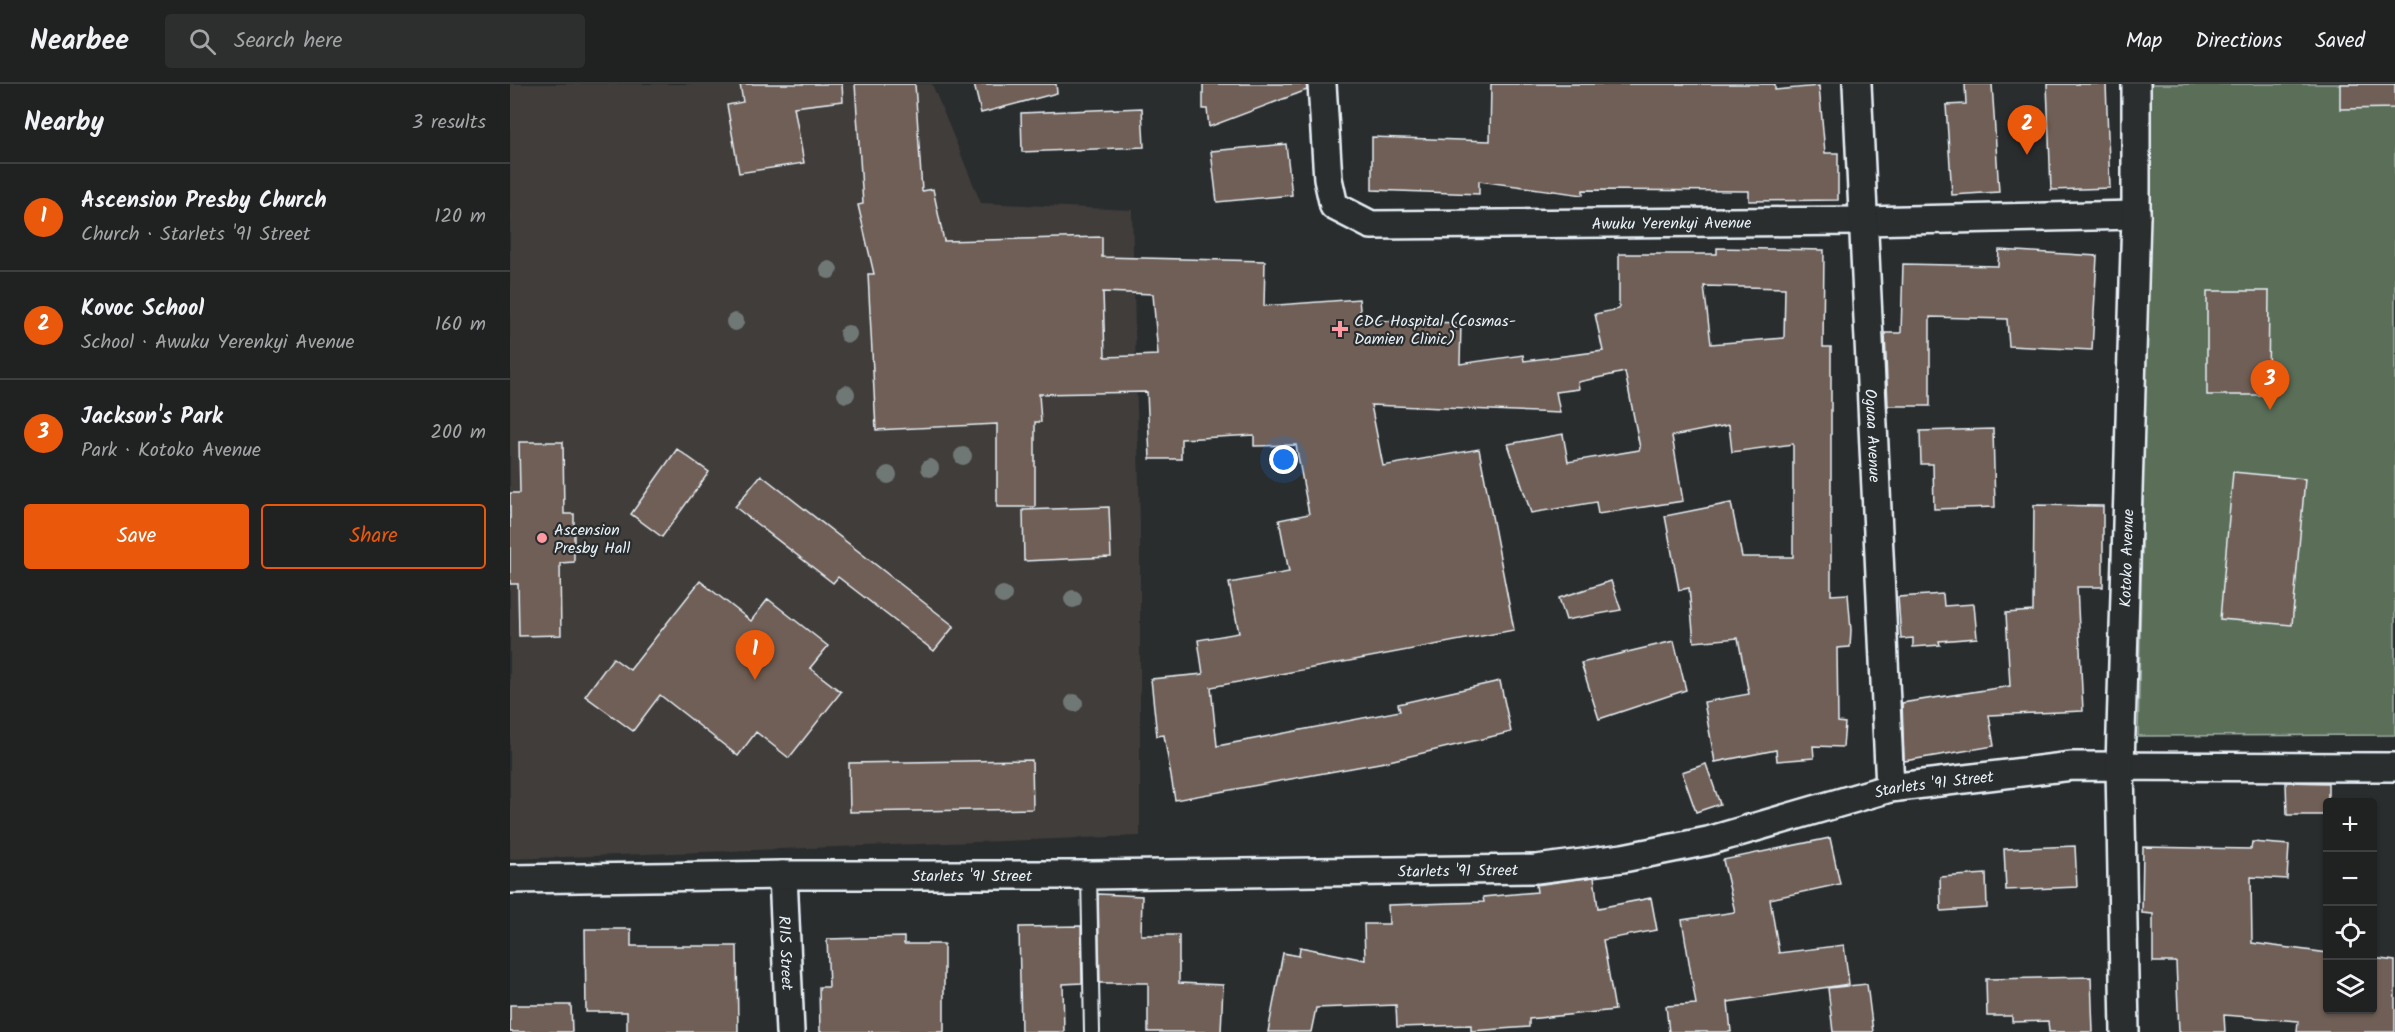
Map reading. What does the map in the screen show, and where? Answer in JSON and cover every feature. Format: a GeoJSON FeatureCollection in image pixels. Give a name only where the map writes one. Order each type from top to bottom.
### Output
{"type":"FeatureCollection","features":[{"type":"Feature","properties":{"kind":"street","name":"Awuku Yerenkyi Avenue"},"geometry":{"type":"LineString","coordinates":[[1322,84],[1328,179],[1334,206],[1371,225],[1863,221],[2136,215]]}},
{"type":"Feature","properties":{"kind":"street","name":"Oguaa Avenue"},"geometry":{"type":"LineString","coordinates":[[1857,84],[1890,788]]}},
{"type":"Feature","properties":{"kind":"street","name":"Kotoko Avenue"},"geometry":{"type":"LineString","coordinates":[[2125,1032],[2121,766],[2136,215],[2136,84]]}},
{"type":"Feature","properties":{"kind":"street","name":"Starlets '91 Street"},"geometry":{"type":"LineString","coordinates":[[510,879],[1536,869],[1623,858],[1708,841],[1890,788],[2072,766],[2395,766]]}},
{"type":"Feature","properties":{"kind":"street","name":"RIIS Street"},"geometry":{"type":"LineString","coordinates":[[783,875],[790,1032]]}},
{"type":"Feature","properties":{"kind":"lane"},"geometry":{"type":"LineString","coordinates":[[1089,875],[1092,1032]]}},
{"type":"Feature","properties":{"kind":"shaded area"},"geometry":{"type":"Polygon","coordinates":[[[510,84],[932,84],[981,203],[1132,210],[1140,522],[1140,836],[510,859],[510,84]]]}},
{"type":"Feature","properties":{"kind":"green space"},"geometry":{"type":"Polygon","coordinates":[[[2151,84],[2395,84],[2395,735],[2138,736],[2151,84]]]}},
{"type":"Feature","properties":{"kind":"building"},"geometry":{"type":"Polygon","coordinates":[[[740,84],[842,84],[843,101],[794,107],[804,163],[739,173],[727,105],[743,102],[740,84]]]}},
{"type":"Feature","properties":{"kind":"building"},"geometry":{"type":"Polygon","coordinates":[[[855,84],[915,84],[922,191],[933,189],[944,241],[1102,237],[1102,257],[1265,261],[1264,306],[1359,299],[1361,320],[1461,323],[1460,364],[1523,355],[1524,361],[1603,351],[1595,314],[1619,309],[1619,254],[1717,254],[1717,248],[1824,250],[1823,347],[1831,347],[1831,595],[1848,594],[1851,630],[1850,647],[1837,648],[1838,722],[1845,723],[1843,747],[1813,746],[1814,758],[1777,761],[1776,750],[1715,762],[1704,702],[1749,694],[1738,638],[1694,642],[1689,588],[1679,590],[1665,516],[1731,503],[1742,557],[1793,557],[1793,444],[1732,452],[1729,425],[1672,436],[1683,501],[1598,514],[1596,502],[1531,513],[1508,444],[1563,434],[1568,462],[1639,450],[1625,372],[1578,382],[1579,389],[1556,392],[1560,413],[1371,405],[1383,466],[1479,449],[1514,630],[1211,687],[1217,746],[1400,711],[1398,704],[1500,681],[1511,732],[1385,762],[1175,800],[1164,735],[1157,736],[1151,679],[1203,674],[1198,640],[1239,633],[1229,583],[1289,572],[1279,520],[1309,514],[1296,445],[1254,446],[1254,435],[1181,439],[1181,459],[1150,459],[1147,392],[1039,394],[1041,422],[1035,422],[1035,507],[997,507],[997,424],[876,430],[868,274],[874,274],[858,205],[863,204],[855,84]],[[1704,286],[1711,344],[1784,338],[1785,288],[1704,286]],[[1103,292],[1105,357],[1158,355],[1153,294],[1103,292]]]}},
{"type":"Feature","properties":{"kind":"building"},"geometry":{"type":"Polygon","coordinates":[[[974,84],[1056,84],[1057,93],[981,113],[974,84]]]}},
{"type":"Feature","properties":{"kind":"building"},"geometry":{"type":"Polygon","coordinates":[[[1203,84],[1306,84],[1307,90],[1209,127],[1207,109],[1203,109],[1203,84]]]}},
{"type":"Feature","properties":{"kind":"building"},"geometry":{"type":"Polygon","coordinates":[[[1491,84],[1775,84],[1775,90],[1819,86],[1825,153],[1838,153],[1838,200],[1749,201],[1749,191],[1583,190],[1583,195],[1479,181],[1479,194],[1372,190],[1372,137],[1490,141],[1491,84]]]}},
{"type":"Feature","properties":{"kind":"building"},"geometry":{"type":"Polygon","coordinates":[[[1965,84],[1992,84],[1999,192],[1952,195],[1946,105],[1966,104],[1965,84]]]}},
{"type":"Feature","properties":{"kind":"building"},"geometry":{"type":"Polygon","coordinates":[[[2047,84],[2106,84],[2110,188],[2051,190],[2047,84]]]}},
{"type":"Feature","properties":{"kind":"building"},"geometry":{"type":"Polygon","coordinates":[[[2340,84],[2395,84],[2395,108],[2340,109],[2340,84]]]}},
{"type":"Feature","properties":{"kind":"building"},"geometry":{"type":"Polygon","coordinates":[[[1142,108],[1144,147],[1022,152],[1021,113],[1142,108]]]}},
{"type":"Feature","properties":{"kind":"building"},"geometry":{"type":"Polygon","coordinates":[[[1286,144],[1292,195],[1217,202],[1211,151],[1286,144]]]}},
{"type":"Feature","properties":{"kind":"building"},"geometry":{"type":"Polygon","coordinates":[[[1999,250],[2097,256],[2092,350],[2009,346],[2007,319],[1930,317],[1930,406],[1888,406],[1885,333],[1901,333],[1903,264],[1998,266],[1999,250]]]}},
{"type":"Feature","properties":{"kind":"building"},"geometry":{"type":"Polygon","coordinates":[[[2207,291],[2269,291],[2268,395],[2207,395],[2207,291]]]}},
{"type":"Feature","properties":{"kind":"building"},"geometry":{"type":"Polygon","coordinates":[[[1993,429],[1995,507],[1934,509],[1933,464],[1921,464],[1920,431],[1993,429]]]}},
{"type":"Feature","properties":{"kind":"building","name":"Ascension Presby Hall"},"geometry":{"type":"Polygon","coordinates":[[[519,442],[563,442],[564,514],[574,514],[574,562],[560,563],[561,635],[519,636],[518,584],[510,584],[510,493],[520,493],[519,442]]]}},
{"type":"Feature","properties":{"kind":"building"},"geometry":{"type":"Polygon","coordinates":[[[677,449],[709,472],[662,537],[631,514],[677,449]]]}},
{"type":"Feature","properties":{"kind":"building"},"geometry":{"type":"Polygon","coordinates":[[[2233,472],[2305,479],[2292,625],[2220,619],[2233,472]]]}},
{"type":"Feature","properties":{"kind":"building"},"geometry":{"type":"Polygon","coordinates":[[[761,475],[954,626],[934,651],[838,577],[833,583],[735,507],[761,475]]]}},
{"type":"Feature","properties":{"kind":"building"},"geometry":{"type":"Polygon","coordinates":[[[2034,505],[2103,506],[2103,587],[2077,587],[2083,711],[1989,715],[1994,746],[1904,761],[1902,703],[2010,686],[2006,613],[2033,611],[2034,505]]]}},
{"type":"Feature","properties":{"kind":"building"},"geometry":{"type":"Polygon","coordinates":[[[1109,507],[1111,557],[1024,561],[1023,510],[1109,507]]]}},
{"type":"Feature","properties":{"kind":"building"},"geometry":{"type":"Polygon","coordinates":[[[700,581],[751,621],[768,599],[828,646],[810,668],[841,692],[789,758],[756,732],[738,756],[660,695],[633,731],[585,696],[613,658],[630,670],[700,581]]]}},
{"type":"Feature","properties":{"kind":"building"},"geometry":{"type":"Polygon","coordinates":[[[1611,581],[1621,610],[1566,620],[1559,598],[1611,581]]]}},
{"type":"Feature","properties":{"kind":"building"},"geometry":{"type":"Polygon","coordinates":[[[1943,594],[1944,606],[1974,604],[1977,638],[1939,641],[1940,645],[1913,647],[1913,638],[1901,639],[1898,597],[1943,594]]]}},
{"type":"Feature","properties":{"kind":"building"},"geometry":{"type":"Polygon","coordinates":[[[1674,641],[1686,690],[1599,719],[1581,663],[1674,641]]]}},
{"type":"Feature","properties":{"kind":"building"},"geometry":{"type":"Polygon","coordinates":[[[1032,760],[1033,809],[850,812],[849,763],[1032,760]]]}},
{"type":"Feature","properties":{"kind":"building"},"geometry":{"type":"Polygon","coordinates":[[[1706,764],[1720,804],[1696,812],[1682,772],[1706,764]]]}},
{"type":"Feature","properties":{"kind":"building"},"geometry":{"type":"Polygon","coordinates":[[[2286,782],[2328,783],[2328,798],[2323,798],[2323,815],[2287,815],[2286,782]]]}},
{"type":"Feature","properties":{"kind":"building"},"geometry":{"type":"Polygon","coordinates":[[[1830,838],[1840,884],[1770,899],[1779,953],[1844,945],[1849,984],[1728,1002],[1731,1032],[1669,1032],[1666,1006],[1696,1004],[1682,920],[1735,912],[1723,860],[1830,838]]]}},
{"type":"Feature","properties":{"kind":"building"},"geometry":{"type":"Polygon","coordinates":[[[2252,842],[2289,845],[2287,879],[2251,877],[2252,943],[2323,952],[2323,1014],[2377,1014],[2377,959],[2395,961],[2395,1032],[2297,1032],[2298,1021],[2224,1015],[2225,1032],[2179,1032],[2176,962],[2153,962],[2153,914],[2142,913],[2143,847],[2251,849],[2252,842]]]}},
{"type":"Feature","properties":{"kind":"building"},"geometry":{"type":"Polygon","coordinates":[[[2075,846],[2077,887],[2006,890],[2004,849],[2075,846]]]}},
{"type":"Feature","properties":{"kind":"building"},"geometry":{"type":"Polygon","coordinates":[[[1986,874],[1987,908],[1941,911],[1940,877],[1986,874]]]}},
{"type":"Feature","properties":{"kind":"building"},"geometry":{"type":"Polygon","coordinates":[[[1594,877],[1598,908],[1651,898],[1657,930],[1603,940],[1615,1010],[1529,1019],[1529,1027],[1471,1031],[1471,1025],[1397,1027],[1396,1005],[1316,1008],[1311,1032],[1268,1032],[1283,953],[1299,956],[1300,947],[1365,960],[1364,924],[1389,924],[1388,905],[1484,902],[1483,897],[1537,892],[1536,885],[1594,877]]]}},
{"type":"Feature","properties":{"kind":"building"},"geometry":{"type":"Polygon","coordinates":[[[1098,894],[1142,896],[1141,935],[1179,935],[1179,983],[1223,985],[1221,1032],[1148,1032],[1148,983],[1100,983],[1098,894]]]}},
{"type":"Feature","properties":{"kind":"building"},"geometry":{"type":"Polygon","coordinates":[[[1081,926],[1082,983],[1063,984],[1064,1032],[1021,1032],[1019,927],[1081,926]]]}},
{"type":"Feature","properties":{"kind":"building"},"geometry":{"type":"Polygon","coordinates":[[[585,929],[631,929],[631,946],[737,946],[738,1032],[627,1032],[627,1012],[586,1012],[585,929]]]}},
{"type":"Feature","properties":{"kind":"building"},"geometry":{"type":"Polygon","coordinates":[[[904,937],[904,944],[944,944],[944,1032],[820,1032],[819,987],[829,987],[827,939],[904,937]]]}},
{"type":"Feature","properties":{"kind":"building"},"geometry":{"type":"Polygon","coordinates":[[[2091,977],[2093,1032],[2049,1032],[2048,1021],[2012,1022],[2012,1016],[1987,1016],[1986,979],[2091,977]]]}},
{"type":"Feature","properties":{"kind":"building"},"geometry":{"type":"Polygon","coordinates":[[[1867,984],[1873,1032],[1833,1032],[1828,988],[1867,984]]]}},
{"type":"Feature","properties":{"kind":"building"},"geometry":{"type":"Polygon","coordinates":[[[510,1005],[571,1005],[572,1032],[510,1032],[510,1005]]]}},
{"type":"Feature","properties":{"kind":"place","name":"Kovoc School"},"geometry":{"type":"Point","coordinates":[2027,155]}},
{"type":"Feature","properties":{"kind":"place","name":"CDC Hospital (Cosmas- Damien Clinic)"},"geometry":{"type":"Point","coordinates":[1340,329]}},
{"type":"Feature","properties":{"kind":"place","name":"Jackson's Park"},"geometry":{"type":"Point","coordinates":[2270,410]}},
{"type":"Feature","properties":{"kind":"place","name":"Ascension Presby Hall"},"geometry":{"type":"Point","coordinates":[542,538]}},
{"type":"Feature","properties":{"kind":"place","name":"Ascension Presby Church"},"geometry":{"type":"Point","coordinates":[755,680]}}]}
